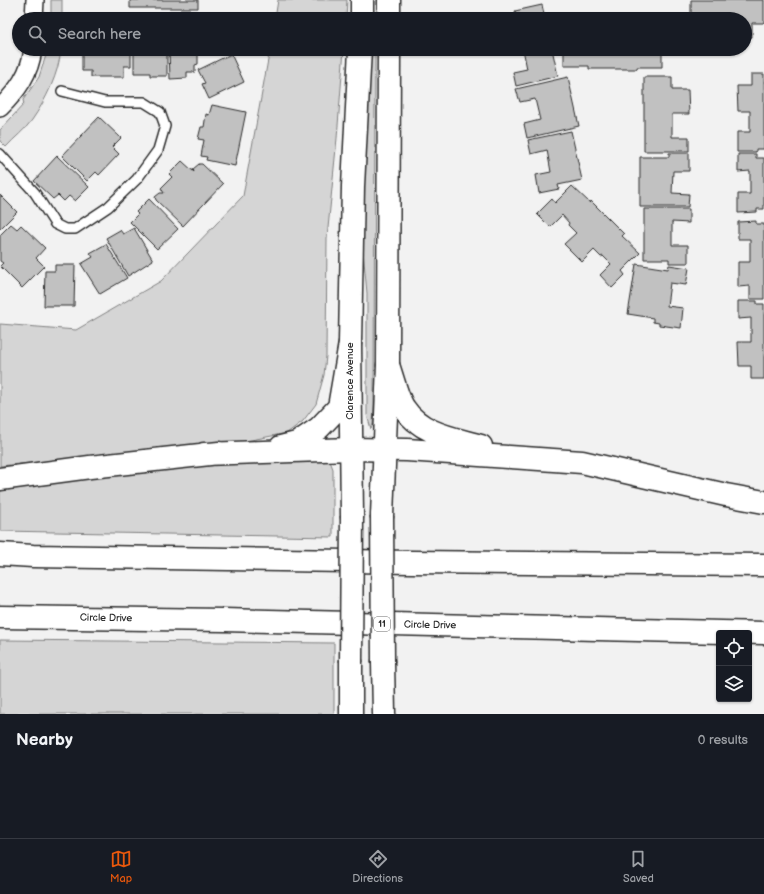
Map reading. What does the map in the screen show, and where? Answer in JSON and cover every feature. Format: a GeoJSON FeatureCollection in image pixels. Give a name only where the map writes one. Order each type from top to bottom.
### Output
{"type":"FeatureCollection","features":[{"type":"Feature","properties":{"kind":"main road"},"geometry":{"type":"LineString","coordinates":[[362,0],[362,12]]}},
{"type":"Feature","properties":{"kind":"main road"},"geometry":{"type":"LineString","coordinates":[[389,0],[389,12]]}},
{"type":"Feature","properties":{"kind":"main road","name":"Clarence Avenue"},"geometry":{"type":"LineString","coordinates":[[351,714],[352,516],[350,343],[353,186],[360,56]]}},
{"type":"Feature","properties":{"kind":"main road"},"geometry":{"type":"LineString","coordinates":[[384,714],[382,516],[388,365],[389,56]]}},
{"type":"Feature","properties":{"kind":"main road"},"geometry":{"type":"LineString","coordinates":[[0,479],[204,454],[274,450],[297,443],[319,428],[339,407],[350,343]]}},
{"type":"Feature","properties":{"kind":"main road"},"geometry":{"type":"LineString","coordinates":[[388,365],[403,408],[415,422],[428,430],[523,458]]}},
{"type":"Feature","properties":{"kind":"main road"},"geometry":{"type":"LineString","coordinates":[[204,454],[351,449],[406,450],[582,462],[726,495],[764,502]]}},
{"type":"Feature","properties":{"kind":"main road"},"geometry":{"type":"LineString","coordinates":[[0,554],[33,556],[412,562],[764,565]]}},
{"type":"Feature","properties":{"kind":"main road"},"geometry":{"type":"LineString","coordinates":[[0,559],[33,556]]}},
{"type":"Feature","properties":{"kind":"main road","name":"Circle Drive"},"geometry":{"type":"LineString","coordinates":[[0,617],[224,620],[764,633]]}},
{"type":"Feature","properties":{"kind":"street"},"geometry":{"type":"LineString","coordinates":[[34,12],[35,0]]}},
{"type":"Feature","properties":{"kind":"street"},"geometry":{"type":"LineString","coordinates":[[0,108],[16,91],[28,72],[31,56]]}},
{"type":"Feature","properties":{"kind":"lane"},"geometry":{"type":"LineString","coordinates":[[0,154],[35,193],[55,224],[65,229],[75,229],[108,208],[137,179],[158,150],[166,126],[160,112],[144,102],[105,102],[62,90]]}},
{"type":"Feature","properties":{"kind":"shaded area"},"geometry":{"type":"Polygon","coordinates":[[[51,0],[62,0],[62,12],[51,12],[51,0]]]}},
{"type":"Feature","properties":{"kind":"shaded area"},"geometry":{"type":"Polygon","coordinates":[[[278,0],[347,0],[346,12],[276,12],[278,0]]]}},
{"type":"Feature","properties":{"kind":"shaded area"},"geometry":{"type":"Polygon","coordinates":[[[46,56],[60,56],[55,77],[42,104],[32,120],[6,147],[0,141],[0,130],[24,104],[23,100],[39,77],[46,56]]]}},
{"type":"Feature","properties":{"kind":"shaded area"},"geometry":{"type":"Polygon","coordinates":[[[269,56],[343,56],[327,238],[326,356],[324,375],[316,404],[303,421],[287,433],[246,441],[0,466],[0,324],[76,330],[161,281],[243,196],[269,56]]]}},
{"type":"Feature","properties":{"kind":"shaded area"},"geometry":{"type":"Polygon","coordinates":[[[369,56],[375,56],[374,404],[373,424],[371,429],[367,415],[367,293],[362,240],[369,56]]]}},
{"type":"Feature","properties":{"kind":"shaded area"},"geometry":{"type":"Polygon","coordinates":[[[317,455],[330,461],[333,469],[333,537],[0,531],[0,491],[103,475],[317,455]]]}},
{"type":"Feature","properties":{"kind":"shaded area"},"geometry":{"type":"Polygon","coordinates":[[[0,640],[334,643],[334,714],[0,714],[0,640]]]}},
{"type":"Feature","properties":{"kind":"building"},"geometry":{"type":"Polygon","coordinates":[[[130,0],[198,0],[198,8],[130,8],[130,0]]]}},
{"type":"Feature","properties":{"kind":"building"},"geometry":{"type":"Polygon","coordinates":[[[691,0],[764,0],[763,23],[752,23],[752,12],[691,12],[691,0]]]}},
{"type":"Feature","properties":{"kind":"building"},"geometry":{"type":"Polygon","coordinates":[[[542,5],[544,12],[515,12],[542,5]]]}},
{"type":"Feature","properties":{"kind":"building"},"geometry":{"type":"Polygon","coordinates":[[[82,56],[131,56],[131,66],[124,66],[124,77],[91,77],[91,71],[82,71],[82,56]]]}},
{"type":"Feature","properties":{"kind":"building"},"geometry":{"type":"Polygon","coordinates":[[[134,56],[167,56],[167,76],[150,76],[150,73],[134,73],[134,56]]]}},
{"type":"Feature","properties":{"kind":"building"},"geometry":{"type":"Polygon","coordinates":[[[169,56],[198,56],[198,64],[195,65],[195,72],[187,72],[187,78],[170,79],[169,56]]]}},
{"type":"Feature","properties":{"kind":"building"},"geometry":{"type":"Polygon","coordinates":[[[227,56],[232,56],[244,82],[209,99],[202,84],[205,83],[198,70],[227,56]]]}},
{"type":"Feature","properties":{"kind":"building"},"geometry":{"type":"Polygon","coordinates":[[[524,56],[554,56],[558,76],[516,86],[513,72],[527,69],[524,56]]]}},
{"type":"Feature","properties":{"kind":"building"},"geometry":{"type":"Polygon","coordinates":[[[564,56],[662,56],[662,67],[637,67],[637,69],[589,69],[589,66],[564,66],[564,56]]]}},
{"type":"Feature","properties":{"kind":"building"},"geometry":{"type":"Polygon","coordinates":[[[751,74],[764,74],[764,149],[756,149],[756,152],[737,152],[737,132],[750,132],[750,111],[738,111],[737,86],[751,86],[751,74]]]}},
{"type":"Feature","properties":{"kind":"building"},"geometry":{"type":"Polygon","coordinates":[[[568,77],[579,126],[527,138],[524,124],[540,120],[535,99],[520,102],[516,89],[568,77]]]}},
{"type":"Feature","properties":{"kind":"building"},"geometry":{"type":"Polygon","coordinates":[[[644,77],[672,77],[672,90],[688,90],[689,114],[672,114],[672,137],[689,137],[689,151],[644,151],[644,77]]]}},
{"type":"Feature","properties":{"kind":"building"},"geometry":{"type":"Polygon","coordinates":[[[212,105],[246,112],[235,166],[206,160],[207,157],[201,156],[204,140],[198,139],[201,127],[204,127],[206,114],[209,115],[212,105]]]}},
{"type":"Feature","properties":{"kind":"building"},"geometry":{"type":"Polygon","coordinates":[[[99,117],[121,138],[112,147],[119,154],[99,175],[96,172],[87,181],[62,156],[99,117]]]}},
{"type":"Feature","properties":{"kind":"building"},"geometry":{"type":"Polygon","coordinates":[[[571,131],[582,180],[558,185],[559,189],[539,193],[536,175],[551,172],[547,150],[531,154],[528,140],[571,131]]]}},
{"type":"Feature","properties":{"kind":"building"},"geometry":{"type":"Polygon","coordinates":[[[669,153],[689,153],[689,171],[673,171],[672,193],[689,194],[688,207],[640,207],[640,157],[669,157],[669,153]]]}},
{"type":"Feature","properties":{"kind":"building"},"geometry":{"type":"Polygon","coordinates":[[[738,154],[756,154],[756,158],[764,158],[764,209],[757,209],[757,212],[738,213],[738,194],[750,194],[750,171],[738,172],[738,154]]]}},
{"type":"Feature","properties":{"kind":"building"},"geometry":{"type":"Polygon","coordinates":[[[57,156],[89,187],[75,201],[69,196],[64,201],[58,195],[53,199],[34,181],[57,156]]]}},
{"type":"Feature","properties":{"kind":"building"},"geometry":{"type":"Polygon","coordinates":[[[182,161],[194,172],[193,169],[199,164],[202,164],[223,184],[183,226],[156,200],[155,197],[160,193],[164,193],[161,188],[172,177],[169,174],[182,161]]]}},
{"type":"Feature","properties":{"kind":"building"},"geometry":{"type":"Polygon","coordinates":[[[572,186],[590,203],[591,201],[624,234],[622,236],[640,253],[622,271],[625,275],[612,288],[600,275],[611,264],[603,256],[601,257],[594,250],[582,262],[564,244],[576,233],[568,225],[569,223],[562,215],[550,227],[537,214],[552,199],[555,203],[572,186]]]}},
{"type":"Feature","properties":{"kind":"building"},"geometry":{"type":"Polygon","coordinates":[[[0,195],[17,212],[0,229],[0,195]]]}},
{"type":"Feature","properties":{"kind":"building"},"geometry":{"type":"Polygon","coordinates":[[[149,199],[178,229],[157,249],[130,222],[138,214],[136,212],[149,199]]]}},
{"type":"Feature","properties":{"kind":"building"},"geometry":{"type":"Polygon","coordinates":[[[644,209],[689,209],[689,223],[672,222],[672,245],[688,245],[688,263],[669,263],[669,259],[644,259],[644,209]]]}},
{"type":"Feature","properties":{"kind":"building"},"geometry":{"type":"Polygon","coordinates":[[[756,221],[756,224],[764,224],[764,299],[750,299],[750,286],[738,287],[738,262],[750,262],[750,239],[738,239],[738,222],[756,221]]]}},
{"type":"Feature","properties":{"kind":"building"},"geometry":{"type":"Polygon","coordinates":[[[11,224],[17,229],[21,225],[45,248],[36,258],[44,266],[22,288],[0,266],[3,263],[0,261],[0,235],[11,224]]]}},
{"type":"Feature","properties":{"kind":"building"},"geometry":{"type":"Polygon","coordinates":[[[134,228],[153,260],[128,276],[106,238],[120,230],[123,234],[134,228]]]}},
{"type":"Feature","properties":{"kind":"building"},"geometry":{"type":"Polygon","coordinates":[[[106,244],[127,278],[100,294],[81,264],[93,257],[90,253],[106,244]]]}},
{"type":"Feature","properties":{"kind":"building"},"geometry":{"type":"Polygon","coordinates":[[[636,264],[668,269],[669,265],[689,268],[686,285],[670,283],[667,306],[683,308],[681,328],[659,325],[659,323],[653,322],[653,318],[628,314],[636,264]]]}},
{"type":"Feature","properties":{"kind":"building"},"geometry":{"type":"Polygon","coordinates":[[[55,265],[75,265],[74,306],[44,306],[45,271],[55,271],[55,265]]]}},
{"type":"Feature","properties":{"kind":"building"},"geometry":{"type":"Polygon","coordinates":[[[738,301],[757,301],[757,304],[764,304],[764,379],[751,379],[751,366],[739,366],[738,342],[751,342],[751,318],[738,319],[738,301]]]}}]}
